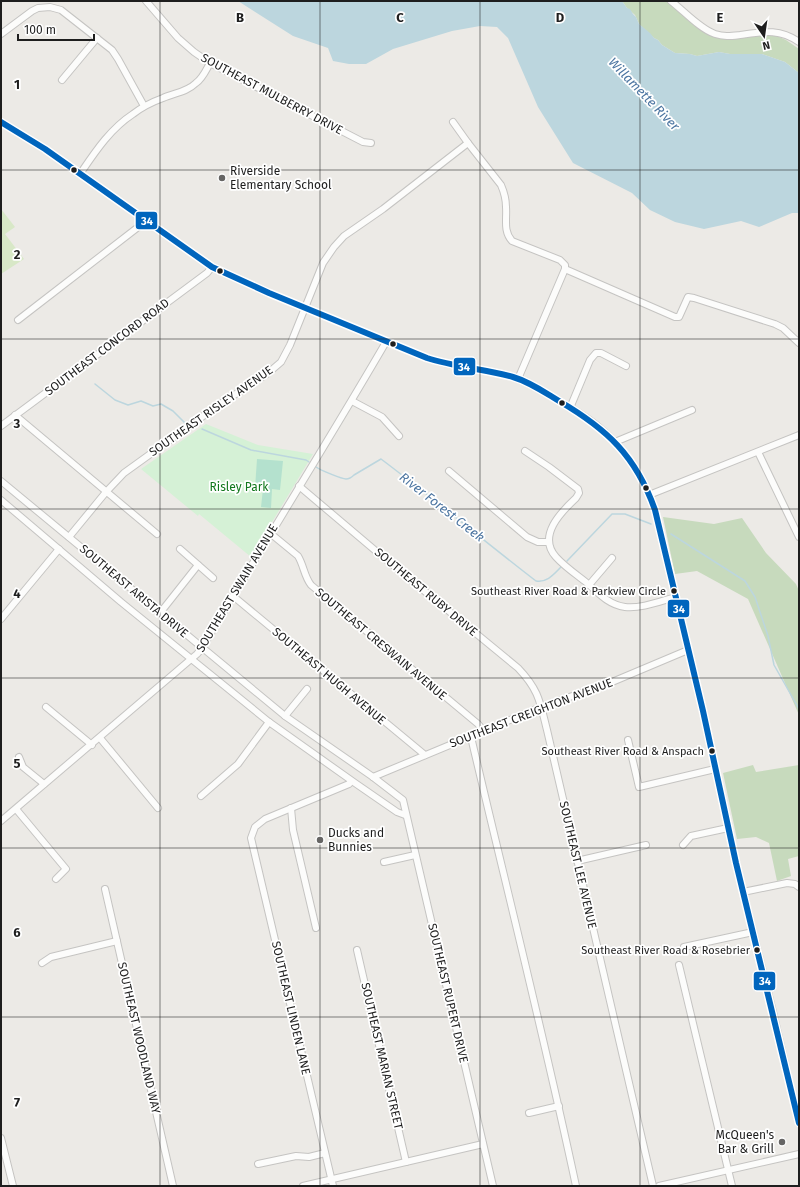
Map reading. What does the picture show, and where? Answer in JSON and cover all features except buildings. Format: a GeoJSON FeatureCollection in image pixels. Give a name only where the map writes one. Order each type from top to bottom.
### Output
{"type":"FeatureCollection","features":[{"type":"Feature","properties":{"kind":"street","name":"SOUTHEAST MULBERRY DRIVE"},"geometry":{"type":"LineString","coordinates":[[146,1],[178,38],[210,63],[364,142],[371,143]]}},
{"type":"Feature","properties":{"kind":"street"},"geometry":{"type":"LineString","coordinates":[[671,1],[703,27],[716,34],[729,37],[779,32],[788,35],[799,42]]}},
{"type":"Feature","properties":{"kind":"street"},"geometry":{"type":"LineString","coordinates":[[1,34],[38,8],[50,7],[61,10],[112,50],[144,106]]}},
{"type":"Feature","properties":{"kind":"street"},"geometry":{"type":"LineString","coordinates":[[62,80],[97,38]]}},
{"type":"Feature","properties":{"kind":"street"},"geometry":{"type":"LineString","coordinates":[[80,174],[111,133],[128,117],[144,106],[189,89],[203,76],[210,63]]}},
{"type":"Feature","properties":{"kind":"street"},"geometry":{"type":"LineString","coordinates":[[1,122],[33,141],[212,267],[305,308],[436,362],[496,373],[518,379],[538,388],[570,408],[599,427],[615,442],[632,466],[649,495],[654,510],[676,597],[728,828],[799,1123]]}},
{"type":"Feature","properties":{"kind":"street"},"geometry":{"type":"LineString","coordinates":[[454,122],[501,186],[507,208],[506,226],[508,236],[512,241],[560,260],[565,266],[518,379]]}},
{"type":"Feature","properties":{"kind":"street","name":"SOUTHEAST RISLEY AVENUE"},"geometry":{"type":"LineString","coordinates":[[69,537],[106,492],[136,463],[217,406],[276,367],[281,362],[290,345],[323,263],[340,240],[383,209],[468,143]]}},
{"type":"Feature","properties":{"kind":"street"},"geometry":{"type":"LineString","coordinates":[[18,320],[146,221]]}},
{"type":"Feature","properties":{"kind":"street","name":"SOUTHEAST CONCORD ROAD"},"geometry":{"type":"LineString","coordinates":[[1,426],[207,273],[212,267]]}},
{"type":"Feature","properties":{"kind":"street"},"geometry":{"type":"LineString","coordinates":[[565,269],[675,317],[679,317],[688,297],[694,298],[775,324],[783,328],[799,343]]}},
{"type":"Feature","properties":{"kind":"street","name":"SOUTHEAST SWAIN AVENUE"},"geometry":{"type":"LineString","coordinates":[[1,821],[192,659],[202,648],[270,533],[352,401],[386,342]]}},
{"type":"Feature","properties":{"kind":"street"},"geometry":{"type":"LineString","coordinates":[[570,408],[590,360],[596,353],[601,353],[626,366]]}},
{"type":"Feature","properties":{"kind":"street"},"geometry":{"type":"LineString","coordinates":[[352,401],[382,417],[398,436]]}},
{"type":"Feature","properties":{"kind":"street"},"geometry":{"type":"LineString","coordinates":[[615,442],[692,410]]}},
{"type":"Feature","properties":{"kind":"street"},"geometry":{"type":"LineString","coordinates":[[15,415],[157,534]]}},
{"type":"Feature","properties":{"kind":"street"},"geometry":{"type":"LineString","coordinates":[[649,495],[799,435]]}},
{"type":"Feature","properties":{"kind":"street"},"geometry":{"type":"LineString","coordinates":[[525,451],[574,484],[578,489],[579,494],[554,523],[550,531],[549,542],[551,550],[556,558],[609,601],[624,607],[636,607],[676,597]]}},
{"type":"Feature","properties":{"kind":"street"},"geometry":{"type":"LineString","coordinates":[[758,452],[799,537]]}},
{"type":"Feature","properties":{"kind":"street"},"geometry":{"type":"LineString","coordinates":[[449,471],[527,538],[538,542],[549,542]]}},
{"type":"Feature","properties":{"kind":"street","name":"SOUTHEAST ARISTA DRIVE"},"geometry":{"type":"LineString","coordinates":[[1,481],[285,716],[373,777],[403,800]]}},
{"type":"Feature","properties":{"kind":"street","name":"SOUTHEAST RUBY DRIVE"},"geometry":{"type":"LineString","coordinates":[[299,486],[518,668],[527,677],[536,690],[541,707]]}},
{"type":"Feature","properties":{"kind":"street","name":"SOUTHEAST ARISTA DRIVE"},"geometry":{"type":"LineString","coordinates":[[1,500],[58,549],[269,722],[351,781],[397,812],[405,815]]}},
{"type":"Feature","properties":{"kind":"street","name":"SOUTHEAST CRESWAIN AVENUE"},"geometry":{"type":"LineString","coordinates":[[270,533],[298,556],[306,579],[311,585],[478,724],[484,731]]}},
{"type":"Feature","properties":{"kind":"street"},"geometry":{"type":"LineString","coordinates":[[1,619],[58,549]]}},
{"type":"Feature","properties":{"kind":"street"},"geometry":{"type":"LineString","coordinates":[[180,549],[213,578]]}},
{"type":"Feature","properties":{"kind":"street"},"geometry":{"type":"LineString","coordinates":[[589,585],[612,558]]}},
{"type":"Feature","properties":{"kind":"street"},"geometry":{"type":"LineString","coordinates":[[160,613],[198,565]]}},
{"type":"Feature","properties":{"kind":"street","name":"SOUTHEAST HUGH AVENUE"},"geometry":{"type":"LineString","coordinates":[[233,596],[425,755]]}},
{"type":"Feature","properties":{"kind":"street","name":"SOUTHEAST CREIGHTON AVENUE"},"geometry":{"type":"LineString","coordinates":[[373,777],[541,707],[612,682],[688,650]]}},
{"type":"Feature","properties":{"kind":"street"},"geometry":{"type":"LineString","coordinates":[[285,716],[307,689]]}},
{"type":"Feature","properties":{"kind":"street"},"geometry":{"type":"LineString","coordinates":[[46,707],[92,745]]}},
{"type":"Feature","properties":{"kind":"street","name":"SOUTHEAST LEE AVENUE"},"geometry":{"type":"LineString","coordinates":[[541,707],[653,1186]]}},
{"type":"Feature","properties":{"kind":"street"},"geometry":{"type":"LineString","coordinates":[[200,796],[238,764],[269,722]]}},
{"type":"Feature","properties":{"kind":"street"},"geometry":{"type":"LineString","coordinates":[[471,736],[504,880],[559,1106],[576,1186]]}},
{"type":"Feature","properties":{"kind":"street"},"geometry":{"type":"LineString","coordinates":[[100,738],[158,808]]}},
{"type":"Feature","properties":{"kind":"street"},"geometry":{"type":"LineString","coordinates":[[628,740],[639,786],[715,769]]}},
{"type":"Feature","properties":{"kind":"street"},"geometry":{"type":"LineString","coordinates":[[18,757],[23,767],[44,784]]}},
{"type":"Feature","properties":{"kind":"street"},"geometry":{"type":"LineString","coordinates":[[316,928],[293,830],[291,808],[349,784],[351,781]]}},
{"type":"Feature","properties":{"kind":"street","name":"SOUTHEAST RUPERT DRIVE"},"geometry":{"type":"LineString","coordinates":[[403,800],[405,815],[492,1186]]}},
{"type":"Feature","properties":{"kind":"street","name":"SOUTHEAST LINDEN LANE"},"geometry":{"type":"LineString","coordinates":[[291,808],[257,824],[253,830],[251,838],[332,1183]]}},
{"type":"Feature","properties":{"kind":"street"},"geometry":{"type":"LineString","coordinates":[[16,809],[66,869],[56,879]]}},
{"type":"Feature","properties":{"kind":"street"},"geometry":{"type":"LineString","coordinates":[[683,844],[691,836],[728,828]]}},
{"type":"Feature","properties":{"kind":"street"},"geometry":{"type":"LineString","coordinates":[[577,861],[646,846]]}},
{"type":"Feature","properties":{"kind":"street"},"geometry":{"type":"LineString","coordinates":[[384,862],[415,855]]}},
{"type":"Feature","properties":{"kind":"street"},"geometry":{"type":"LineString","coordinates":[[743,892],[783,884],[795,884],[799,887]]}},
{"type":"Feature","properties":{"kind":"street","name":"SOUTHEAST WOODLAND WAY"},"geometry":{"type":"LineString","coordinates":[[105,889],[173,1186]]}},
{"type":"Feature","properties":{"kind":"street"},"geometry":{"type":"LineString","coordinates":[[684,947],[753,932]]}},
{"type":"Feature","properties":{"kind":"street"},"geometry":{"type":"LineString","coordinates":[[42,963],[50,957],[117,941]]}},
{"type":"Feature","properties":{"kind":"street","name":"SOUTHEAST MARIAN STREET"},"geometry":{"type":"LineString","coordinates":[[357,950],[406,1162]]}},
{"type":"Feature","properties":{"kind":"street"},"geometry":{"type":"LineString","coordinates":[[679,965],[732,1186]]}},
{"type":"Feature","properties":{"kind":"street"},"geometry":{"type":"LineString","coordinates":[[529,1113],[559,1106]]}},
{"type":"Feature","properties":{"kind":"street"},"geometry":{"type":"LineString","coordinates":[[1,1138],[13,1186]]}},
{"type":"Feature","properties":{"kind":"street"},"geometry":{"type":"LineString","coordinates":[[303,1186],[332,1183],[406,1162],[483,1144]]}},
{"type":"Feature","properties":{"kind":"street"},"geometry":{"type":"LineString","coordinates":[[258,1164],[296,1156],[309,1156],[325,1153]]}},
{"type":"Feature","properties":{"kind":"street"},"geometry":{"type":"LineString","coordinates":[[660,1186],[799,1154]]}},
{"type":"Feature","properties":{"kind":"green space"},"geometry":{"type":"Polygon","coordinates":[[[622,1],[668,1],[694,23],[723,39],[755,36],[777,36],[799,49],[799,73],[785,62],[762,54],[730,54],[719,52],[697,56],[675,53],[662,45],[639,24],[635,15],[622,1]]]}},
{"type":"Feature","properties":{"kind":"green space"},"geometry":{"type":"Polygon","coordinates":[[[1,209],[15,227],[5,234],[24,259],[1,274],[1,209]]]}},
{"type":"Feature","properties":{"kind":"green space","name":"Risley Park"},"geometry":{"type":"Polygon","coordinates":[[[206,424],[258,445],[313,454],[251,557],[141,469],[206,424]]]}},
{"type":"Feature","properties":{"kind":"green space"},"geometry":{"type":"Polygon","coordinates":[[[257,459],[283,461],[280,490],[272,489],[271,508],[261,507],[263,489],[255,488],[257,459]]]}},
{"type":"Feature","properties":{"kind":"green space"},"geometry":{"type":"Polygon","coordinates":[[[663,517],[714,524],[742,518],[766,553],[796,584],[799,591],[799,715],[748,599],[697,571],[675,574],[663,517]]]}},
{"type":"Feature","properties":{"kind":"green space"},"geometry":{"type":"Polygon","coordinates":[[[753,765],[756,772],[799,765],[799,856],[788,859],[791,876],[777,881],[769,843],[756,837],[737,839],[723,773],[753,765]]]}},
{"type":"Feature","properties":{"kind":"water","name":"Willamette River"},"geometry":{"type":"Polygon","coordinates":[[[238,1],[622,1],[636,17],[639,24],[662,45],[675,53],[697,56],[719,52],[730,54],[762,54],[785,62],[799,73],[799,213],[792,213],[759,227],[741,221],[704,229],[675,222],[650,210],[632,193],[573,163],[538,107],[508,38],[497,27],[480,26],[452,31],[393,49],[366,64],[349,64],[333,61],[328,48],[293,36],[238,1]]]}},
{"type":"Feature","properties":{"kind":"waterway","name":"River Forest Creek"},"geometry":{"type":"LineString","coordinates":[[95,384],[115,400],[128,405],[141,401],[153,406],[161,404],[173,411],[185,423]]}},
{"type":"Feature","properties":{"kind":"waterway","name":"River Forest Creek"},"geometry":{"type":"LineString","coordinates":[[202,429],[251,450],[306,460],[309,462]]}},
{"type":"Feature","properties":{"kind":"waterway","name":"River Forest Creek"},"geometry":{"type":"LineString","coordinates":[[316,467],[347,479],[381,459],[536,581],[544,581],[561,567]]}},
{"type":"Feature","properties":{"kind":"waterway","name":"River Forest Creek"},"geometry":{"type":"LineString","coordinates":[[567,561],[612,514],[625,514],[651,524]]}},
{"type":"Feature","properties":{"kind":"waterway","name":"River Forest Creek"},"geometry":{"type":"LineString","coordinates":[[671,534],[745,581],[755,597],[768,636],[774,665],[799,709]]}},
{"type":"Feature","properties":{"kind":"transit line","name":"34"},"geometry":{"type":"LineString","coordinates":[[1,122],[45,149],[212,267],[269,293],[427,358],[448,364],[502,374],[525,382],[548,394],[592,422],[618,446],[629,459],[639,474],[655,510],[703,711],[736,863],[799,1123]]}},
{"type":"Feature","properties":{"kind":"place","name":"Riverside Elementary School"},"geometry":{"type":"Point","coordinates":[222,178]}},
{"type":"Feature","properties":{"kind":"place","name":"Southeast River Road & Parkview Circle"},"geometry":{"type":"Point","coordinates":[674,591]}},
{"type":"Feature","properties":{"kind":"place","name":"Southeast River Road & Anspach"},"geometry":{"type":"Point","coordinates":[712,751]}},
{"type":"Feature","properties":{"kind":"place","name":"Ducks and Bunnies"},"geometry":{"type":"Point","coordinates":[320,840]}},
{"type":"Feature","properties":{"kind":"place","name":"Southeast River Road & Rosebrier"},"geometry":{"type":"Point","coordinates":[757,950]}},
{"type":"Feature","properties":{"kind":"place","name":"McQueen's Bar & Grill"},"geometry":{"type":"Point","coordinates":[782,1142]}}]}
